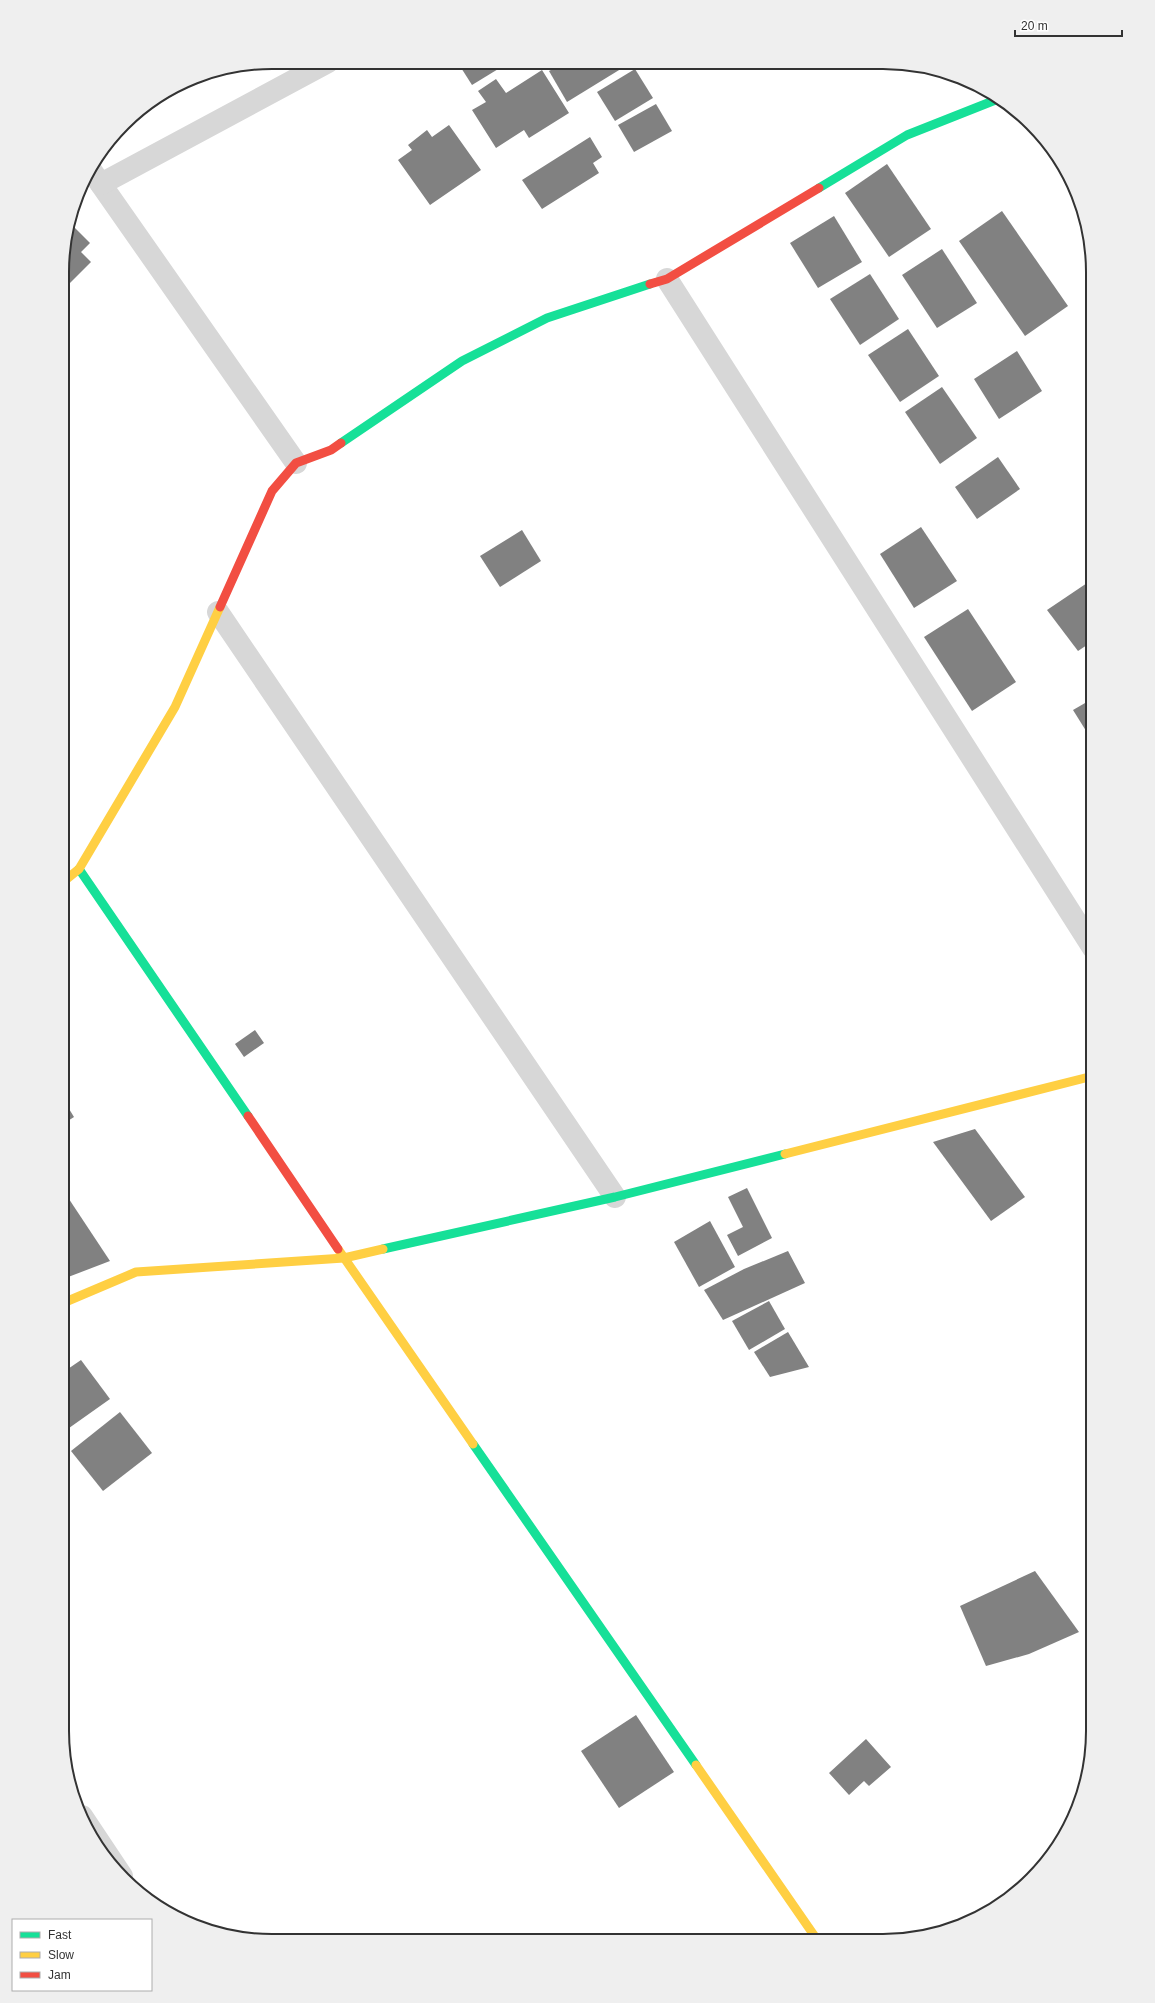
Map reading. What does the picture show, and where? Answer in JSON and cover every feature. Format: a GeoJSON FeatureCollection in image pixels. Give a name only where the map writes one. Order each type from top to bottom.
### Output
{"type":"FeatureCollection","features":[{"type":"Feature","properties":{"kind":"street"},"geometry":{"type":"LineString","coordinates":[[296,463],[96,177],[314,69]]}},
{"type":"Feature","properties":{"kind":"street"},"geometry":{"type":"LineString","coordinates":[[69,877],[79,869],[175,707],[272,491],[296,463],[332,450],[462,361],[547,318],[667,278],[907,135],[993,101]]}},
{"type":"Feature","properties":{"kind":"street"},"geometry":{"type":"LineString","coordinates":[[667,278],[1086,937]]}},
{"type":"Feature","properties":{"kind":"street"},"geometry":{"type":"LineString","coordinates":[[218,612],[615,1197]]}},
{"type":"Feature","properties":{"kind":"street"},"geometry":{"type":"LineString","coordinates":[[79,869],[344,1258],[813,1934]]}},
{"type":"Feature","properties":{"kind":"street"},"geometry":{"type":"LineString","coordinates":[[69,1300],[136,1272],[344,1258],[615,1197],[1086,1078]]}},
{"type":"Feature","properties":{"kind":"building"},"geometry":{"type":"Polygon","coordinates":[[[462,69],[498,69],[472,85],[462,69]]]}},
{"type":"Feature","properties":{"kind":"building"},"geometry":{"type":"Polygon","coordinates":[[[553,69],[621,69],[567,102],[549,71],[553,69]]]}},
{"type":"Feature","properties":{"kind":"building"},"geometry":{"type":"Polygon","coordinates":[[[635,69],[653,98],[615,121],[597,92],[635,69]]]}},
{"type":"Feature","properties":{"kind":"building"},"geometry":{"type":"Polygon","coordinates":[[[542,70],[569,113],[529,138],[524,130],[496,148],[472,110],[486,102],[478,91],[496,79],[506,93],[542,70]]]}},
{"type":"Feature","properties":{"kind":"building"},"geometry":{"type":"Polygon","coordinates":[[[656,104],[672,131],[634,152],[618,125],[656,104]]]}},
{"type":"Feature","properties":{"kind":"building"},"geometry":{"type":"Polygon","coordinates":[[[449,125],[481,170],[430,205],[398,160],[412,150],[408,145],[427,130],[432,137],[449,125]]]}},
{"type":"Feature","properties":{"kind":"building"},"geometry":{"type":"Polygon","coordinates":[[[590,137],[602,157],[593,163],[599,173],[542,209],[522,180],[590,137]]]}},
{"type":"Feature","properties":{"kind":"building"},"geometry":{"type":"Polygon","coordinates":[[[887,164],[931,229],[889,257],[845,193],[887,164]]]}},
{"type":"Feature","properties":{"kind":"building"},"geometry":{"type":"Polygon","coordinates":[[[1002,211],[1068,306],[1025,336],[959,241],[1002,211]]]}},
{"type":"Feature","properties":{"kind":"building"},"geometry":{"type":"Polygon","coordinates":[[[834,216],[862,262],[818,288],[790,243],[834,216]]]}},
{"type":"Feature","properties":{"kind":"building"},"geometry":{"type":"Polygon","coordinates":[[[74,227],[90,243],[81,252],[91,262],[69,284],[69,259],[74,227]]]}},
{"type":"Feature","properties":{"kind":"building"},"geometry":{"type":"Polygon","coordinates":[[[942,249],[977,303],[937,328],[902,275],[942,249]]]}},
{"type":"Feature","properties":{"kind":"building"},"geometry":{"type":"Polygon","coordinates":[[[870,274],[899,319],[860,345],[830,299],[870,274]]]}},
{"type":"Feature","properties":{"kind":"building"},"geometry":{"type":"Polygon","coordinates":[[[908,329],[939,376],[900,402],[868,355],[908,329]]]}},
{"type":"Feature","properties":{"kind":"building"},"geometry":{"type":"Polygon","coordinates":[[[1017,351],[1042,391],[999,419],[974,379],[1017,351]]]}},
{"type":"Feature","properties":{"kind":"building"},"geometry":{"type":"Polygon","coordinates":[[[942,387],[977,438],[940,464],[905,412],[942,387]]]}},
{"type":"Feature","properties":{"kind":"building"},"geometry":{"type":"Polygon","coordinates":[[[998,457],[1020,489],[977,519],[955,487],[998,457]]]}},
{"type":"Feature","properties":{"kind":"building"},"geometry":{"type":"Polygon","coordinates":[[[921,527],[957,581],[914,608],[880,554],[921,527]]]}},
{"type":"Feature","properties":{"kind":"building"},"geometry":{"type":"Polygon","coordinates":[[[522,530],[541,561],[500,587],[480,556],[522,530]]]}},
{"type":"Feature","properties":{"kind":"building"},"geometry":{"type":"Polygon","coordinates":[[[1086,584],[1086,646],[1078,651],[1047,610],[1086,584]]]}},
{"type":"Feature","properties":{"kind":"building"},"geometry":{"type":"Polygon","coordinates":[[[968,609],[1016,682],[972,711],[924,637],[968,609]]]}},
{"type":"Feature","properties":{"kind":"building"},"geometry":{"type":"Polygon","coordinates":[[[1086,702],[1086,731],[1073,710],[1086,702]]]}},
{"type":"Feature","properties":{"kind":"building"},"geometry":{"type":"Polygon","coordinates":[[[255,1030],[264,1043],[244,1057],[235,1044],[255,1030]]]}},
{"type":"Feature","properties":{"kind":"building"},"geometry":{"type":"Polygon","coordinates":[[[69,1109],[74,1117],[69,1120],[69,1109]]]}},
{"type":"Feature","properties":{"kind":"building"},"geometry":{"type":"Polygon","coordinates":[[[975,1129],[1025,1197],[991,1221],[933,1142],[975,1129]]]}},
{"type":"Feature","properties":{"kind":"building"},"geometry":{"type":"Polygon","coordinates":[[[747,1188],[772,1238],[738,1256],[727,1235],[743,1227],[728,1197],[747,1188]]]}},
{"type":"Feature","properties":{"kind":"building"},"geometry":{"type":"Polygon","coordinates":[[[69,1199],[110,1261],[69,1277],[69,1199]]]}},
{"type":"Feature","properties":{"kind":"building"},"geometry":{"type":"Polygon","coordinates":[[[710,1221],[735,1267],[699,1287],[674,1242],[710,1221]]]}},
{"type":"Feature","properties":{"kind":"building"},"geometry":{"type":"Polygon","coordinates":[[[788,1251],[805,1283],[723,1320],[704,1290],[744,1269],[788,1251]]]}},
{"type":"Feature","properties":{"kind":"building"},"geometry":{"type":"Polygon","coordinates":[[[769,1301],[785,1329],[749,1350],[732,1321],[769,1301]]]}},
{"type":"Feature","properties":{"kind":"building"},"geometry":{"type":"Polygon","coordinates":[[[788,1332],[809,1367],[770,1377],[754,1352],[788,1332]]]}},
{"type":"Feature","properties":{"kind":"building"},"geometry":{"type":"Polygon","coordinates":[[[81,1360],[110,1399],[69,1428],[69,1368],[81,1360]]]}},
{"type":"Feature","properties":{"kind":"building"},"geometry":{"type":"Polygon","coordinates":[[[120,1412],[152,1453],[103,1491],[71,1451],[120,1412]]]}},
{"type":"Feature","properties":{"kind":"building"},"geometry":{"type":"Polygon","coordinates":[[[1035,1571],[1079,1632],[1029,1654],[986,1666],[960,1606],[1035,1571]]]}},
{"type":"Feature","properties":{"kind":"building"},"geometry":{"type":"Polygon","coordinates":[[[636,1715],[674,1772],[619,1808],[581,1751],[636,1715]]]}},
{"type":"Feature","properties":{"kind":"building"},"geometry":{"type":"Polygon","coordinates":[[[866,1739],[891,1767],[869,1786],[864,1781],[849,1795],[829,1773],[866,1739]]]}},
{"type":"Feature","properties":{"kind":"traffic: fast"},"geometry":{"type":"LineString","coordinates":[[819,188],[907,135],[993,101]]}},
{"type":"Feature","properties":{"kind":"traffic: fast"},"geometry":{"type":"LineString","coordinates":[[341,443],[462,361],[547,318],[650,284]]}},
{"type":"Feature","properties":{"kind":"traffic: fast"},"geometry":{"type":"LineString","coordinates":[[79,869],[248,1116]]}},
{"type":"Feature","properties":{"kind":"traffic: fast"},"geometry":{"type":"LineString","coordinates":[[383,1249],[615,1197],[785,1154]]}},
{"type":"Feature","properties":{"kind":"traffic: fast"},"geometry":{"type":"LineString","coordinates":[[473,1444],[696,1765]]}},
{"type":"Feature","properties":{"kind":"traffic: slow"},"geometry":{"type":"LineString","coordinates":[[69,877],[79,869],[175,707],[220,607]]}},
{"type":"Feature","properties":{"kind":"traffic: slow"},"geometry":{"type":"LineString","coordinates":[[785,1154],[1086,1078]]}},
{"type":"Feature","properties":{"kind":"traffic: slow"},"geometry":{"type":"LineString","coordinates":[[338,1249],[473,1444]]}},
{"type":"Feature","properties":{"kind":"traffic: slow"},"geometry":{"type":"LineString","coordinates":[[69,1300],[136,1272],[344,1258],[383,1249]]}},
{"type":"Feature","properties":{"kind":"traffic: slow"},"geometry":{"type":"LineString","coordinates":[[696,1765],[813,1934]]}},
{"type":"Feature","properties":{"kind":"traffic: jam"},"geometry":{"type":"LineString","coordinates":[[650,284],[667,279],[819,188]]}},
{"type":"Feature","properties":{"kind":"traffic: jam"},"geometry":{"type":"LineString","coordinates":[[220,607],[272,491],[296,463],[331,450],[341,443]]}},
{"type":"Feature","properties":{"kind":"traffic: jam"},"geometry":{"type":"LineString","coordinates":[[248,1116],[338,1249]]}}]}
